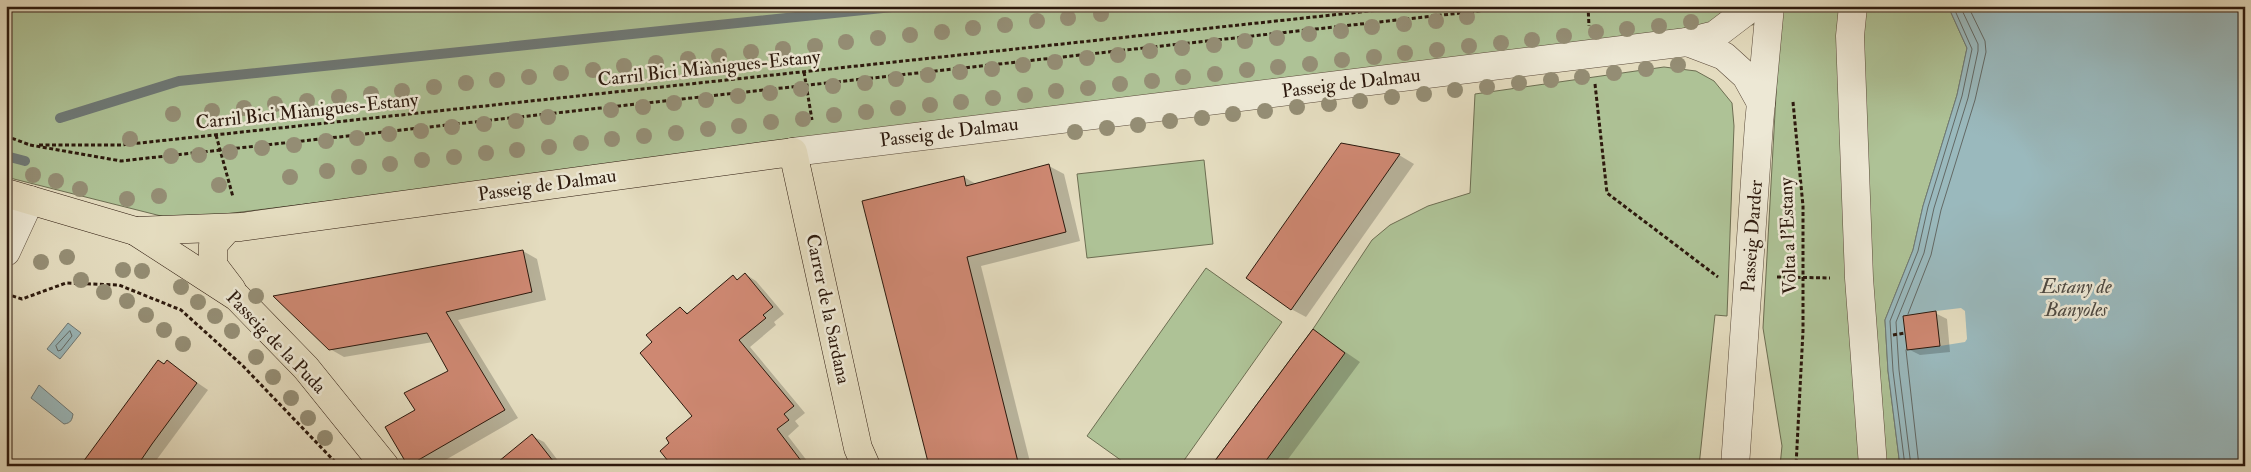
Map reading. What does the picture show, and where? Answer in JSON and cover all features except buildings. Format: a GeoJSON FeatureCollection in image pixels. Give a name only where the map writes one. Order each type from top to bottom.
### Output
{"type":"FeatureCollection","features":[{"type":"Feature","properties":{"kind":"main road","name":"Passeig de Dalmau"},"geometry":{"type":"LineString","coordinates":[[134,230],[228,228],[793,152]]}},
{"type":"Feature","properties":{"kind":"main road","name":"Carrer de la Sardana"},"geometry":{"type":"LineString","coordinates":[[793,152],[858,448],[866,466]]}},
{"type":"Feature","properties":{"kind":"main road","name":"Passeig de la Puda"},"geometry":{"type":"LineString","coordinates":[[18,197],[134,230],[238,297],[306,368],[385,466]]}},
{"type":"Feature","properties":{"kind":"main road"},"geometry":{"type":"LineString","coordinates":[[228,228],[213,245],[214,265],[238,297]]}},
{"type":"Feature","properties":{"kind":"street","name":"Passeig de Dalmau"},"geometry":{"type":"LineString","coordinates":[[793,152],[1687,42],[1715,35],[1753,6]]}},
{"type":"Feature","properties":{"kind":"street","name":"Passeig Darder"},"geometry":{"type":"LineString","coordinates":[[1735,466],[1750,278],[1761,103],[1770,6]]}},
{"type":"Feature","properties":{"kind":"street"},"geometry":{"type":"LineString","coordinates":[[1853,6],[1850,36],[1859,278],[1873,466]]}},
{"type":"Feature","properties":{"kind":"street"},"geometry":{"type":"LineString","coordinates":[[1687,42],[1724,56],[1746,76],[1761,103]]}},
{"type":"Feature","properties":{"kind":"street"},"geometry":{"type":"LineString","coordinates":[[6,252],[18,197]]}},
{"type":"Feature","properties":{"kind":"path","name":"Carril Bici Miànigues-Estany"},"geometry":{"type":"LineString","coordinates":[[6,136],[30,145],[121,145],[1416,6]]}},
{"type":"Feature","properties":{"kind":"path"},"geometry":{"type":"LineString","coordinates":[[30,145],[122,161],[1524,6]]}},
{"type":"Feature","properties":{"kind":"path"},"geometry":{"type":"LineString","coordinates":[[1595,82],[1607,192],[1718,277],[1803,278]]}},
{"type":"Feature","properties":{"kind":"path","name":"Volta a l'Estany"},"geometry":{"type":"LineString","coordinates":[[1793,100],[1803,206],[1803,331],[1796,466]]}},
{"type":"Feature","properties":{"kind":"path"},"geometry":{"type":"LineString","coordinates":[[6,294],[22,299],[66,283],[119,285],[180,310],[243,366],[339,466]]}},
{"type":"Feature","properties":{"kind":"green space"},"geometry":{"type":"Polygon","coordinates":[[[6,6],[1948,6],[1967,48],[1957,95],[1923,206],[1913,250],[1885,320],[1888,371],[1900,466],[1780,466],[1782,446],[1763,328],[1780,23],[1734,26],[177,220],[6,177],[6,6]]]}},
{"type":"Feature","properties":{"kind":"green space"},"geometry":{"type":"Polygon","coordinates":[[[1664,67],[1696,71],[1714,81],[1732,103],[1734,126],[1727,316],[1715,315],[1699,466],[1211,466],[1313,329],[1372,240],[1390,225],[1428,206],[1470,193],[1475,94],[1664,67]]]}},
{"type":"Feature","properties":{"kind":"green space"},"geometry":{"type":"Polygon","coordinates":[[[1204,160],[1213,244],[1087,258],[1077,174],[1204,160]]]}},
{"type":"Feature","properties":{"kind":"green space"},"geometry":{"type":"Polygon","coordinates":[[[1206,268],[1282,322],[1180,466],[1129,466],[1087,436],[1206,268]]]}},
{"type":"Feature","properties":{"kind":"water","name":"Estany de Banyoles"},"geometry":{"type":"Polygon","coordinates":[[[1948,6],[2245,6],[2245,466],[1900,466],[1888,371],[1885,320],[1913,250],[1923,206],[1957,95],[1967,48],[1948,6]]]}},
{"type":"Feature","properties":{"kind":"water"},"geometry":{"type":"Polygon","coordinates":[[[68,323],[81,333],[60,359],[47,349],[68,323]]]}},
{"type":"Feature","properties":{"kind":"water"},"geometry":{"type":"Polygon","coordinates":[[[39,385],[73,414],[70,422],[64,424],[31,398],[39,385]]]}},
{"type":"Feature","properties":{"kind":"pier"},"geometry":{"type":"Polygon","coordinates":[[[1961,308],[1965,311],[1967,339],[1965,342],[1940,346],[1936,311],[1961,308]]]}},
{"type":"Feature","properties":{"kind":"waterway"},"geometry":{"type":"LineString","coordinates":[[60,118],[179,81],[902,6]]}},
{"type":"Feature","properties":{"kind":"waterway"},"geometry":{"type":"LineString","coordinates":[[6,156],[25,161]]}}]}
